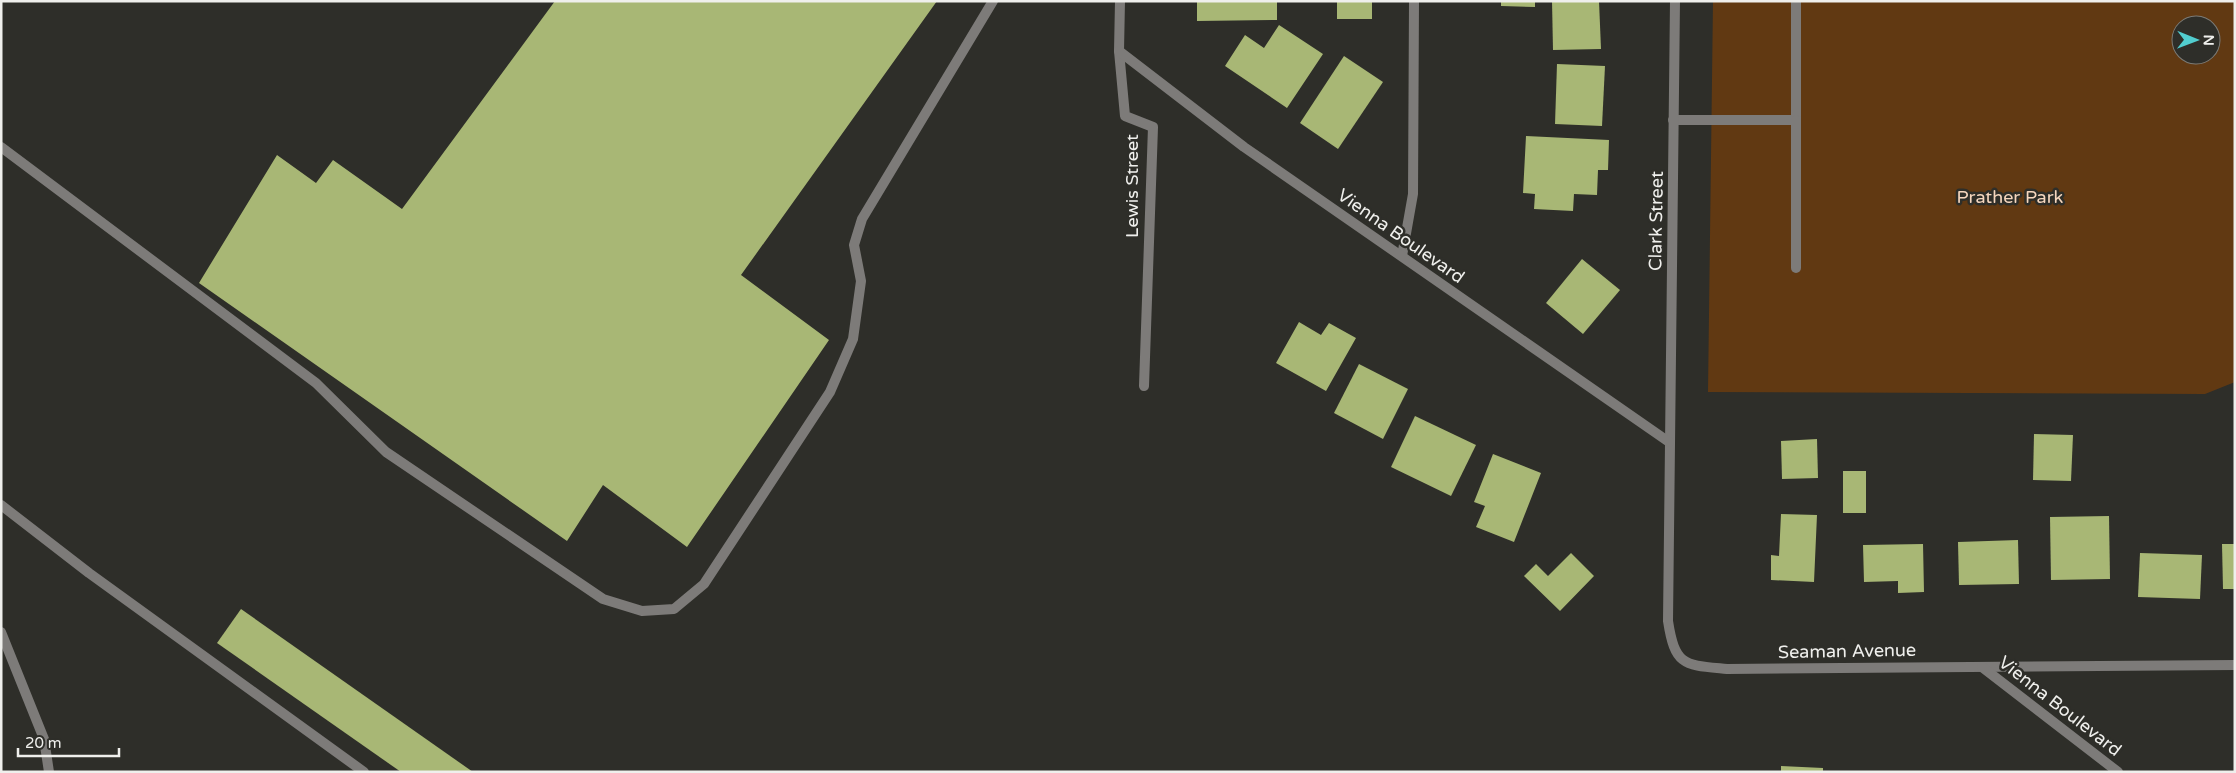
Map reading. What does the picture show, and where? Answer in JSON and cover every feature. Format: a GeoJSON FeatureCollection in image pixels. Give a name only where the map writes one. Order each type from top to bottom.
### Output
{"type":"FeatureCollection","features":[{"type":"Feature","properties":{"kind":"street"},"geometry":{"type":"LineString","coordinates":[[1,148],[316,383],[386,452],[603,599],[642,611],[674,609],[704,584],[830,392],[853,339],[861,281],[854,245],[862,219],[992,1]]}},
{"type":"Feature","properties":{"kind":"street","name":"Lewis Street"},"geometry":{"type":"LineString","coordinates":[[1120,1],[1119,51],[1125,116],[1153,127],[1144,386]]}},
{"type":"Feature","properties":{"kind":"street"},"geometry":{"type":"LineString","coordinates":[[1402,256],[1413,194],[1414,1]]}},
{"type":"Feature","properties":{"kind":"street","name":"Clark Street"},"geometry":{"type":"LineString","coordinates":[[1669,442],[1675,1]]}},
{"type":"Feature","properties":{"kind":"street"},"geometry":{"type":"LineString","coordinates":[[1796,1],[1796,268]]}},
{"type":"Feature","properties":{"kind":"street","name":"Vienna Boulevard"},"geometry":{"type":"LineString","coordinates":[[1119,51],[1244,147],[1669,442]]}},
{"type":"Feature","properties":{"kind":"street"},"geometry":{"type":"LineString","coordinates":[[1673,120],[1796,120]]}},
{"type":"Feature","properties":{"kind":"street","name":"Seaman Avenue"},"geometry":{"type":"LineString","coordinates":[[1669,442],[1668,621],[1671,642],[1678,655],[1691,665],[1727,669],[2235,665]]}},
{"type":"Feature","properties":{"kind":"street"},"geometry":{"type":"LineString","coordinates":[[1,505],[90,573],[364,772]]}},
{"type":"Feature","properties":{"kind":"street"},"geometry":{"type":"LineString","coordinates":[[1,632],[44,739],[49,772]]}},
{"type":"Feature","properties":{"kind":"street","name":"Vienna Boulevard"},"geometry":{"type":"LineString","coordinates":[[1982,666],[2118,772]]}},
{"type":"Feature","properties":{"kind":"green space","name":"Prather Park"},"geometry":{"type":"Polygon","coordinates":[[[1713,1],[2235,1],[2235,382],[2205,394],[1708,392],[1713,1]]]}},
{"type":"Feature","properties":{"kind":"building"},"geometry":{"type":"Polygon","coordinates":[[[555,1],[937,1],[741,275],[829,340],[687,547],[603,485],[567,541],[199,283],[277,155],[316,183],[333,160],[402,209],[555,1]]]}},
{"type":"Feature","properties":{"kind":"building"},"geometry":{"type":"Polygon","coordinates":[[[1197,1],[1277,1],[1277,20],[1197,21],[1197,1]]]}},
{"type":"Feature","properties":{"kind":"building"},"geometry":{"type":"Polygon","coordinates":[[[1337,1],[1372,1],[1372,19],[1337,19],[1337,1]]]}},
{"type":"Feature","properties":{"kind":"building"},"geometry":{"type":"Polygon","coordinates":[[[1501,1],[1535,1],[1535,7],[1501,6],[1501,1]]]}},
{"type":"Feature","properties":{"kind":"building"},"geometry":{"type":"Polygon","coordinates":[[[1552,1],[1599,1],[1601,49],[1553,50],[1552,1]]]}},
{"type":"Feature","properties":{"kind":"building"},"geometry":{"type":"Polygon","coordinates":[[[1279,25],[1323,54],[1287,108],[1225,66],[1245,35],[1264,48],[1279,25]]]}},
{"type":"Feature","properties":{"kind":"building"},"geometry":{"type":"Polygon","coordinates":[[[1344,56],[1383,82],[1338,149],[1300,123],[1344,56]]]}},
{"type":"Feature","properties":{"kind":"building"},"geometry":{"type":"Polygon","coordinates":[[[1557,64],[1605,66],[1602,126],[1555,124],[1557,64]]]}},
{"type":"Feature","properties":{"kind":"building"},"geometry":{"type":"Polygon","coordinates":[[[1526,136],[1609,140],[1608,170],[1598,170],[1597,195],[1574,194],[1573,211],[1534,209],[1535,194],[1523,193],[1526,136]]]}},
{"type":"Feature","properties":{"kind":"building"},"geometry":{"type":"Polygon","coordinates":[[[1582,259],[1620,290],[1583,334],[1546,303],[1582,259]]]}},
{"type":"Feature","properties":{"kind":"building"},"geometry":{"type":"Polygon","coordinates":[[[1299,322],[1321,335],[1329,323],[1356,338],[1326,391],[1276,363],[1299,322]]]}},
{"type":"Feature","properties":{"kind":"building"},"geometry":{"type":"Polygon","coordinates":[[[1359,364],[1408,389],[1383,439],[1334,413],[1359,364]]]}},
{"type":"Feature","properties":{"kind":"building"},"geometry":{"type":"Polygon","coordinates":[[[1415,416],[1476,445],[1451,496],[1391,467],[1415,416]]]}},
{"type":"Feature","properties":{"kind":"building"},"geometry":{"type":"Polygon","coordinates":[[[2034,434],[2073,435],[2071,481],[2033,480],[2034,434]]]}},
{"type":"Feature","properties":{"kind":"building"},"geometry":{"type":"Polygon","coordinates":[[[1817,439],[1818,478],[1782,479],[1781,441],[1817,439]]]}},
{"type":"Feature","properties":{"kind":"building"},"geometry":{"type":"Polygon","coordinates":[[[1493,454],[1541,473],[1514,542],[1476,527],[1485,506],[1474,502],[1493,454]]]}},
{"type":"Feature","properties":{"kind":"building"},"geometry":{"type":"Polygon","coordinates":[[[1843,471],[1866,471],[1866,513],[1843,513],[1843,471]]]}},
{"type":"Feature","properties":{"kind":"building"},"geometry":{"type":"Polygon","coordinates":[[[1781,514],[1817,515],[1814,582],[1771,580],[1771,555],[1779,556],[1781,514]]]}},
{"type":"Feature","properties":{"kind":"building"},"geometry":{"type":"Polygon","coordinates":[[[2109,516],[2110,579],[2051,580],[2050,517],[2109,516]]]}},
{"type":"Feature","properties":{"kind":"building"},"geometry":{"type":"Polygon","coordinates":[[[2018,540],[2019,584],[1959,585],[1958,542],[2018,540]]]}},
{"type":"Feature","properties":{"kind":"building"},"geometry":{"type":"Polygon","coordinates":[[[1923,544],[1924,592],[1898,593],[1898,581],[1864,582],[1863,545],[1923,544]]]}},
{"type":"Feature","properties":{"kind":"building"},"geometry":{"type":"Polygon","coordinates":[[[2222,544],[2235,544],[2235,589],[2223,589],[2222,544]]]}},
{"type":"Feature","properties":{"kind":"building"},"geometry":{"type":"Polygon","coordinates":[[[1571,553],[1594,576],[1560,611],[1524,576],[1536,564],[1548,576],[1571,553]]]}},
{"type":"Feature","properties":{"kind":"building"},"geometry":{"type":"Polygon","coordinates":[[[2140,553],[2202,555],[2200,599],[2138,597],[2140,553]]]}},
{"type":"Feature","properties":{"kind":"building"},"geometry":{"type":"Polygon","coordinates":[[[241,609],[473,772],[401,772],[217,643],[241,609]]]}},
{"type":"Feature","properties":{"kind":"building"},"geometry":{"type":"Polygon","coordinates":[[[1781,766],[1823,768],[1823,772],[1781,772],[1781,766]]]}}]}
